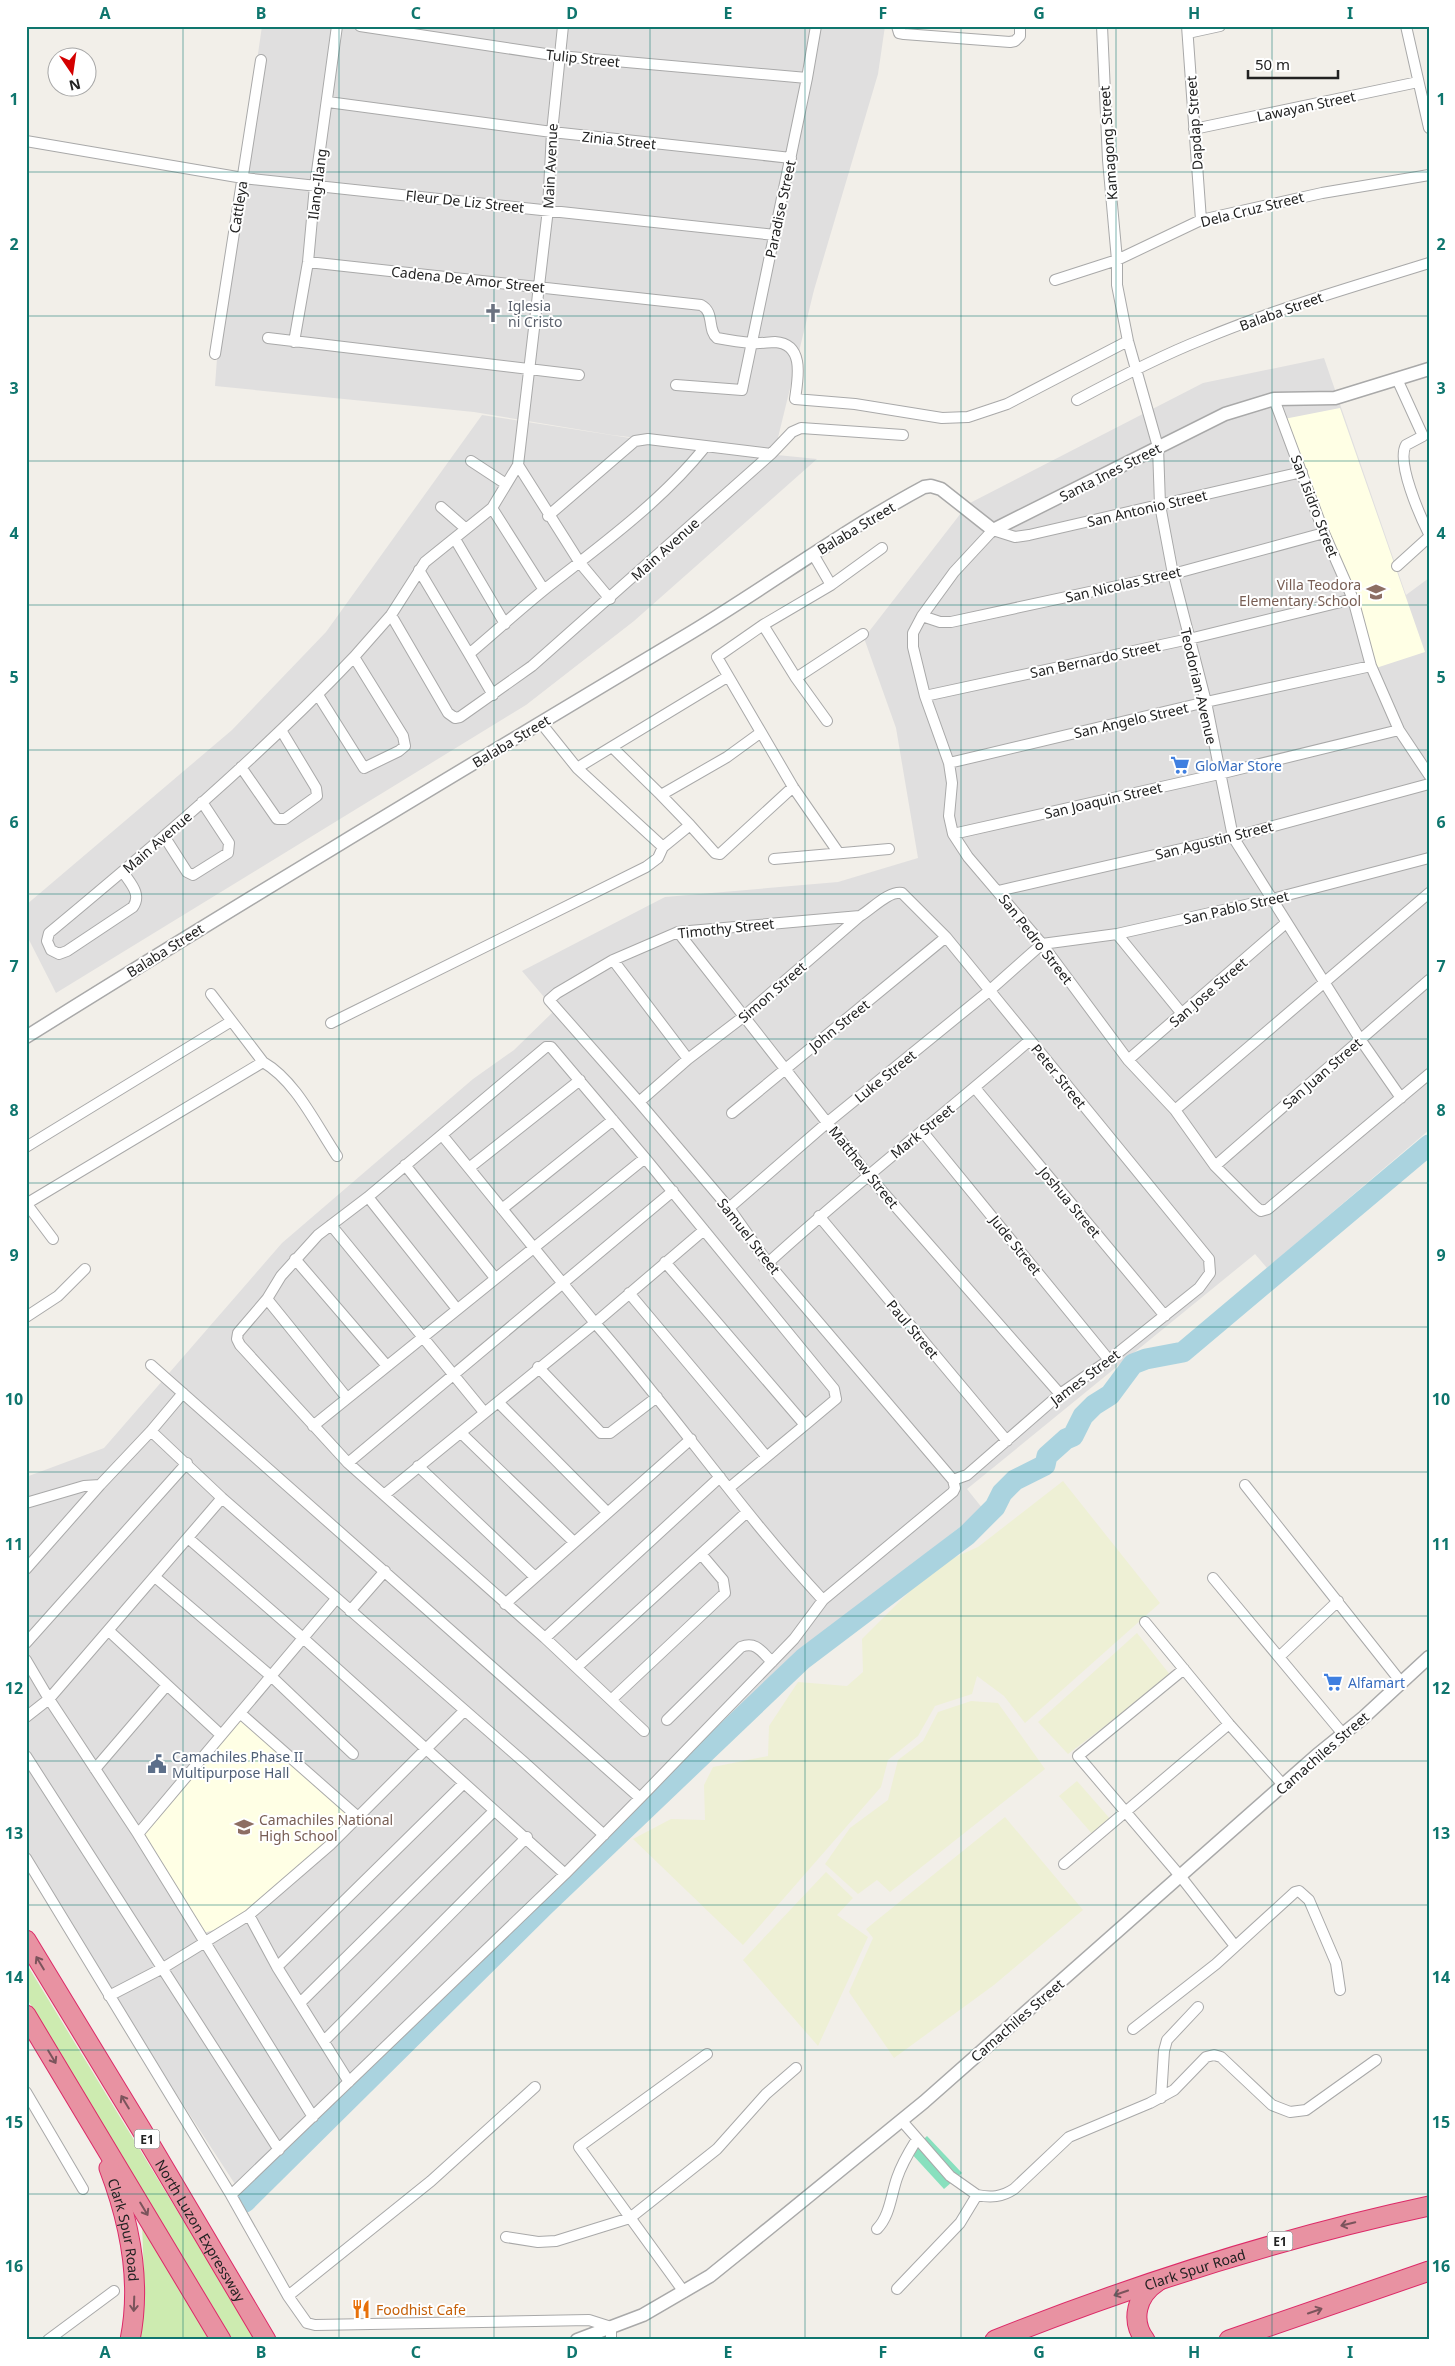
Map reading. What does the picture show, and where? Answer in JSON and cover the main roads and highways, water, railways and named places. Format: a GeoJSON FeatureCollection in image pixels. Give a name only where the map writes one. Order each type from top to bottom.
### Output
{"type":"FeatureCollection","features":[{"type":"Feature","properties":{"kind":"highway","name":"North Luzon Expressway"},"geometry":{"type":"LineString","coordinates":[[26,1940],[266,2340]]}},
{"type":"Feature","properties":{"kind":"highway"},"geometry":{"type":"LineString","coordinates":[[26,2015],[92,2122],[221,2340]]}},
{"type":"Feature","properties":{"kind":"highway","name":"Clark Spur Road"},"geometry":{"type":"LineString","coordinates":[[92,2122],[118,2193],[128,2228],[135,2298],[130,2340]]}},
{"type":"Feature","properties":{"kind":"highway","name":"Clark Spur Road"},"geometry":{"type":"LineString","coordinates":[[995,2340],[1091,2302],[1276,2242],[1429,2206]]}},
{"type":"Feature","properties":{"kind":"highway"},"geometry":{"type":"LineString","coordinates":[[1229,2340],[1429,2271]]}},
{"type":"Feature","properties":{"kind":"highway"},"geometry":{"type":"LineString","coordinates":[[1146,2340],[1138,2325],[1138,2305],[1149,2288],[1167,2277]]}},
{"type":"Feature","properties":{"kind":"waterway"},"geometry":{"type":"LineString","coordinates":[[245,2202],[544,1906],[803,1659],[967,1535],[995,1507],[1002,1493],[1015,1480],[1045,1465],[1047,1456],[1066,1439],[1073,1436],[1083,1416],[1094,1405],[1110,1395],[1133,1364],[1146,1359],[1183,1352],[1429,1145]]}},
{"type":"Feature","properties":{"kind":"place","name":"Iglesia ni Cristo"},"geometry":{"type":"Point","coordinates":[493,313]}},
{"type":"Feature","properties":{"kind":"place","name":"Villa Teodora Elementary School"},"geometry":{"type":"Point","coordinates":[1376,592]}},
{"type":"Feature","properties":{"kind":"place","name":"GloMar Store"},"geometry":{"type":"Point","coordinates":[1180,765]}},
{"type":"Feature","properties":{"kind":"place","name":"Alfamart"},"geometry":{"type":"Point","coordinates":[1333,1682]}},
{"type":"Feature","properties":{"kind":"place","name":"Camachiles Phase II Multipurpose Hall"},"geometry":{"type":"Point","coordinates":[157,1764]}},
{"type":"Feature","properties":{"kind":"place","name":"Camachiles National High School"},"geometry":{"type":"Point","coordinates":[244,1827]}},
{"type":"Feature","properties":{"kind":"place","name":"Foodhist Cafe"},"geometry":{"type":"Point","coordinates":[361,2309]}}]}
